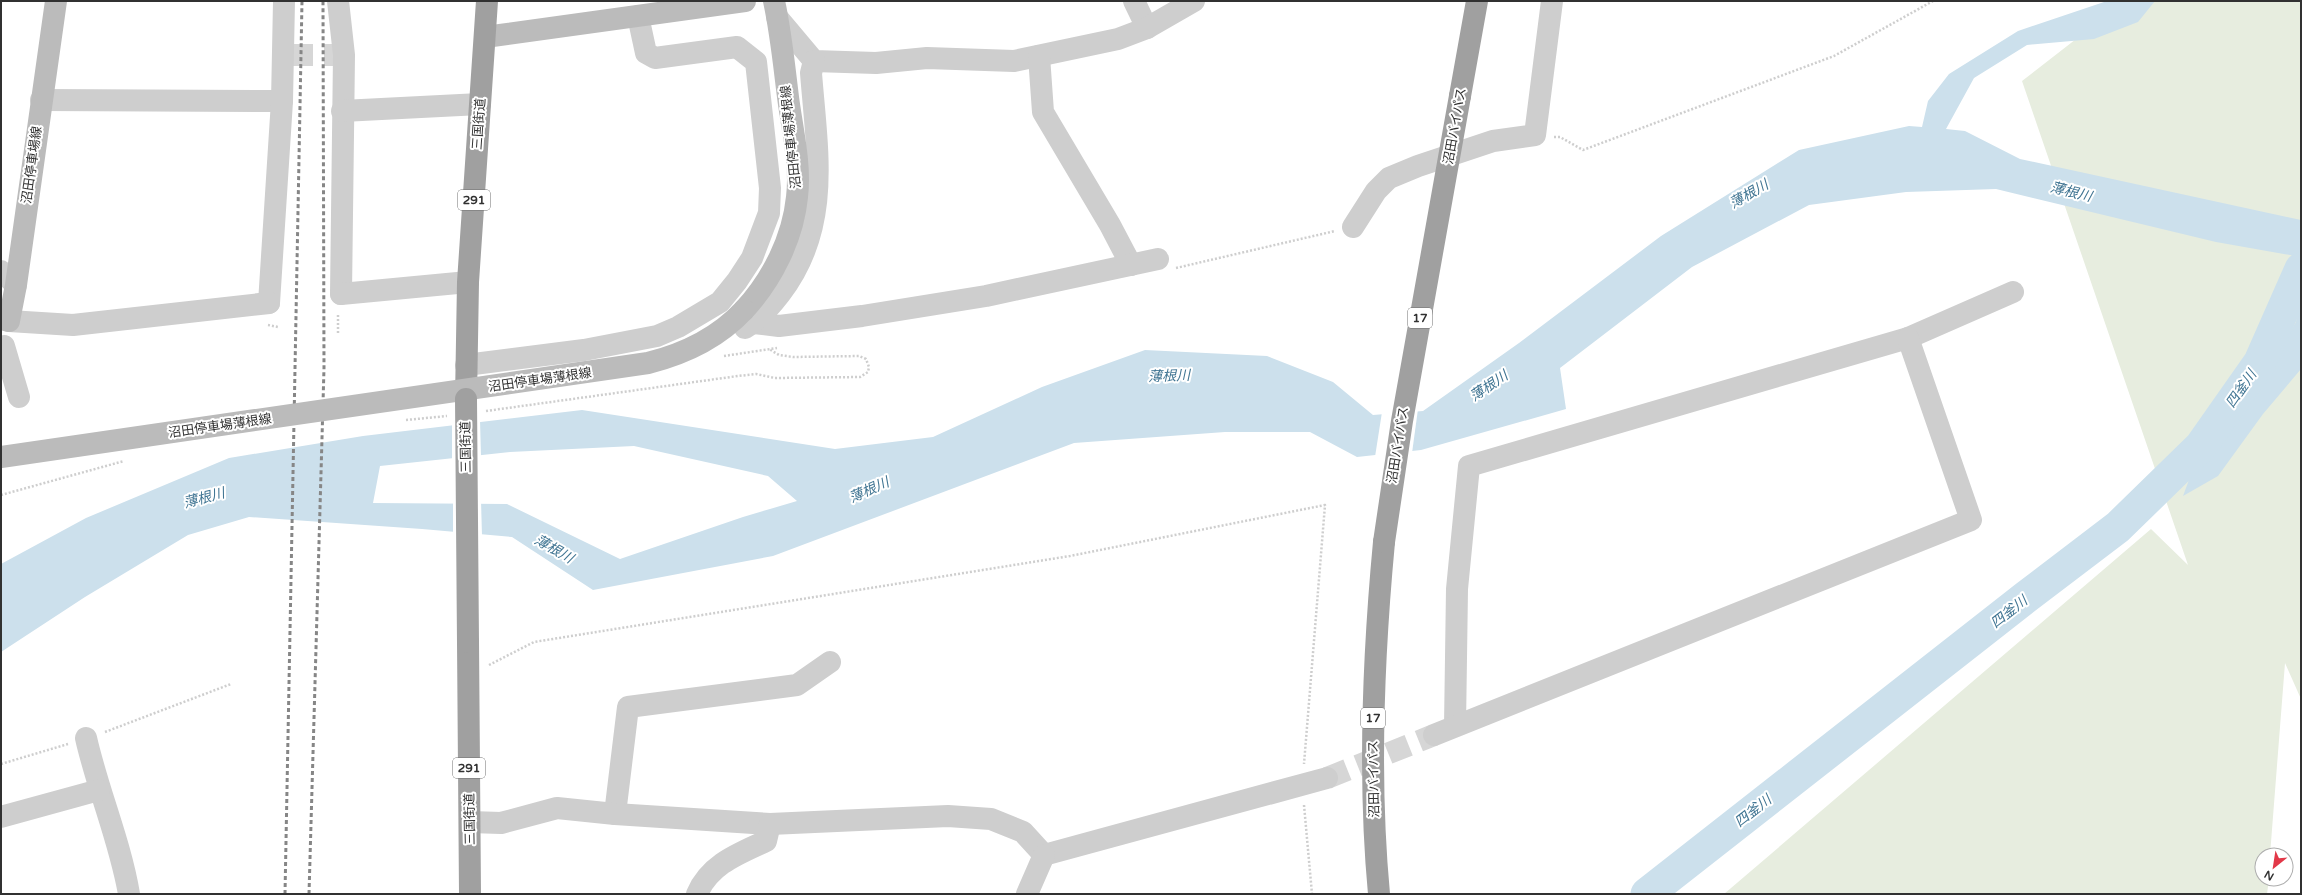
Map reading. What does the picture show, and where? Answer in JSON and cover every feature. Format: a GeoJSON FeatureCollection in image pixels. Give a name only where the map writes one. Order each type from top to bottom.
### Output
{"type":"FeatureCollection","features":[{"type":"Feature","properties":{"kind":"highway","name":"三国街道"},"geometry":{"type":"LineString","coordinates":[[470,894],[466,365],[468,282],[487,1]]}},
{"type":"Feature","properties":{"kind":"highway","name":"沼田バイパス"},"geometry":{"type":"LineString","coordinates":[[1379,894],[1373,784],[1374,690],[1384,542],[1402,420],[1477,1]]}},
{"type":"Feature","properties":{"kind":"main road","name":"沼田停車場線"},"geometry":{"type":"LineString","coordinates":[[5,320],[8,278],[41,100],[56,1]]}},
{"type":"Feature","properties":{"kind":"main road"},"geometry":{"type":"LineString","coordinates":[[485,37],[745,1]]}},
{"type":"Feature","properties":{"kind":"main road","name":"沼田停車場薄根線"},"geometry":{"type":"LineString","coordinates":[[1,457],[648,363],[669,358],[699,345],[725,327],[749,317],[762,288],[782,252],[789,234],[798,196],[797,163],[775,9]]}},
{"type":"Feature","properties":{"kind":"street"},"geometry":{"type":"LineString","coordinates":[[19,397],[3,346],[5,320],[73,325],[268,303],[282,101],[288,55],[284,1]]}},
{"type":"Feature","properties":{"kind":"street"},"geometry":{"type":"LineString","coordinates":[[338,1],[342,111],[341,294],[468,282]]}},
{"type":"Feature","properties":{"kind":"street"},"geometry":{"type":"LineString","coordinates":[[1134,1],[1147,28]]}},
{"type":"Feature","properties":{"kind":"street"},"geometry":{"type":"LineString","coordinates":[[814,61],[876,63],[927,58],[1014,61],[1118,39],[1147,28],[1194,1]]}},
{"type":"Feature","properties":{"kind":"street"},"geometry":{"type":"LineString","coordinates":[[1353,227],[1376,191],[1389,178],[1418,166],[1493,141],[1535,135],[1552,1]]}},
{"type":"Feature","properties":{"kind":"street"},"geometry":{"type":"LineString","coordinates":[[775,9],[814,61]]}},
{"type":"Feature","properties":{"kind":"street"},"geometry":{"type":"LineString","coordinates":[[466,365],[584,350],[657,336],[678,327],[720,302],[737,281],[752,258],[769,213],[770,188],[756,62],[737,47],[655,58],[646,53],[638,16]]}},
{"type":"Feature","properties":{"kind":"street"},"geometry":{"type":"LineString","coordinates":[[1038,56],[1043,112],[1110,225],[1131,265]]}},
{"type":"Feature","properties":{"kind":"street"},"geometry":{"type":"LineString","coordinates":[[678,327],[744,328],[749,317],[788,283],[800,261],[816,211],[819,180],[811,72],[814,61]]}},
{"type":"Feature","properties":{"kind":"street"},"geometry":{"type":"LineString","coordinates":[[41,100],[282,101]]}},
{"type":"Feature","properties":{"kind":"street"},"geometry":{"type":"LineString","coordinates":[[342,111],[480,104]]}},
{"type":"Feature","properties":{"kind":"street"},"geometry":{"type":"LineString","coordinates":[[749,317],[779,326],[862,316],[986,296],[1158,259]]}},
{"type":"Feature","properties":{"kind":"street"},"geometry":{"type":"LineString","coordinates":[[1455,726],[1457,589],[1469,466],[1908,338],[2012,292]]}},
{"type":"Feature","properties":{"kind":"street"},"geometry":{"type":"LineString","coordinates":[[1434,735],[1971,520],[1908,338]]}},
{"type":"Feature","properties":{"kind":"street"},"geometry":{"type":"LineString","coordinates":[[615,814],[628,707],[797,686],[830,662]]}},
{"type":"Feature","properties":{"kind":"street"},"geometry":{"type":"LineString","coordinates":[[86,738],[99,790],[124,863],[129,894]]}},
{"type":"Feature","properties":{"kind":"street"},"geometry":{"type":"LineString","coordinates":[[1044,856],[1327,778]]}},
{"type":"Feature","properties":{"kind":"street"},"geometry":{"type":"LineString","coordinates":[[1,817],[99,790]]}},
{"type":"Feature","properties":{"kind":"street"},"geometry":{"type":"LineString","coordinates":[[470,822],[501,823],[557,808],[615,814],[770,824],[948,816],[991,819],[1023,832],[1044,856]]}},
{"type":"Feature","properties":{"kind":"street"},"geometry":{"type":"LineString","coordinates":[[697,894],[702,882],[724,860],[766,841],[770,824]]}},
{"type":"Feature","properties":{"kind":"street"},"geometry":{"type":"LineString","coordinates":[[1027,894],[1044,856]]}},
{"type":"Feature","properties":{"kind":"path"},"geometry":{"type":"LineString","coordinates":[[1535,135],[1560,137],[1583,150],[1834,56],[1933,1]]}},
{"type":"Feature","properties":{"kind":"path"},"geometry":{"type":"LineString","coordinates":[[468,675],[534,642],[1070,556],[1325,505],[1302,784],[1312,894]]}},
{"type":"Feature","properties":{"kind":"path"},"geometry":{"type":"LineString","coordinates":[[1,764],[86,738],[231,684]]}},
{"type":"Feature","properties":{"kind":"shaded area"},"geometry":{"type":"Polygon","coordinates":[[[2125,1],[2301,1],[2301,699],[2285,663],[2271,847],[2254,847],[2254,887],[2268,887],[2267,894],[1724,894],[2151,529],[2188,565],[2022,81],[2125,1]]]}},
{"type":"Feature","properties":{"kind":"water","name":"薄根川"},"geometry":{"type":"Polygon","coordinates":[[[2107,1],[2155,1],[2138,22],[2094,39],[2027,45],[1974,78],[1946,129],[1965,131],[2020,159],[2301,220],[2301,257],[2216,242],[1996,189],[1906,192],[1809,205],[1692,267],[1560,368],[1566,409],[1421,450],[1357,457],[1310,432],[1225,432],[1074,443],[773,556],[593,590],[512,537],[249,517],[188,535],[85,597],[1,652],[1,564],[86,518],[229,458],[363,436],[582,410],[835,449],[933,437],[1042,387],[1145,350],[1267,356],[1333,382],[1373,415],[1423,411],[1519,343],[1661,236],[1799,150],[1909,126],[1922,127],[1928,101],[1949,74],[2018,31],[2107,1]],[[634,446],[510,452],[380,466],[373,503],[507,504],[620,559],[743,517],[797,501],[768,476],[634,446]]]}},
{"type":"Feature","properties":{"kind":"water"},"geometry":{"type":"Polygon","coordinates":[[[2301,294],[2301,369],[2263,414],[2218,476],[2183,496],[2190,477],[2233,426],[2296,322],[2301,294]]]}},
{"type":"Feature","properties":{"kind":"pier"},"geometry":{"type":"Polygon","coordinates":[[[1418,409],[1412,453],[1375,457],[1382,412],[1418,409]]]}},
{"type":"Feature","properties":{"kind":"pier"},"geometry":{"type":"Polygon","coordinates":[[[480,420],[481,457],[452,460],[452,424],[480,420]]]}},
{"type":"Feature","properties":{"kind":"pier"},"geometry":{"type":"Polygon","coordinates":[[[453,501],[481,501],[482,536],[453,534],[453,501]]]}},
{"type":"Feature","properties":{"kind":"waterway","name":"四釜川"},"geometry":{"type":"LineString","coordinates":[[1647,894],[2026,597],[2118,527],[2201,446],[2260,362],[2301,269]]}},
{"type":"Feature","properties":{"kind":"tunnel"},"geometry":{"type":"LineString","coordinates":[[291,55],[339,55]]}},
{"type":"Feature","properties":{"kind":"tunnel"},"geometry":{"type":"LineString","coordinates":[[1327,778],[1434,735]]}},
{"type":"Feature","properties":{"kind":"railway"},"geometry":{"type":"LineString","coordinates":[[285,894],[302,1]]}},
{"type":"Feature","properties":{"kind":"railway"},"geometry":{"type":"LineString","coordinates":[[309,894],[324,368],[323,1]]}}]}
